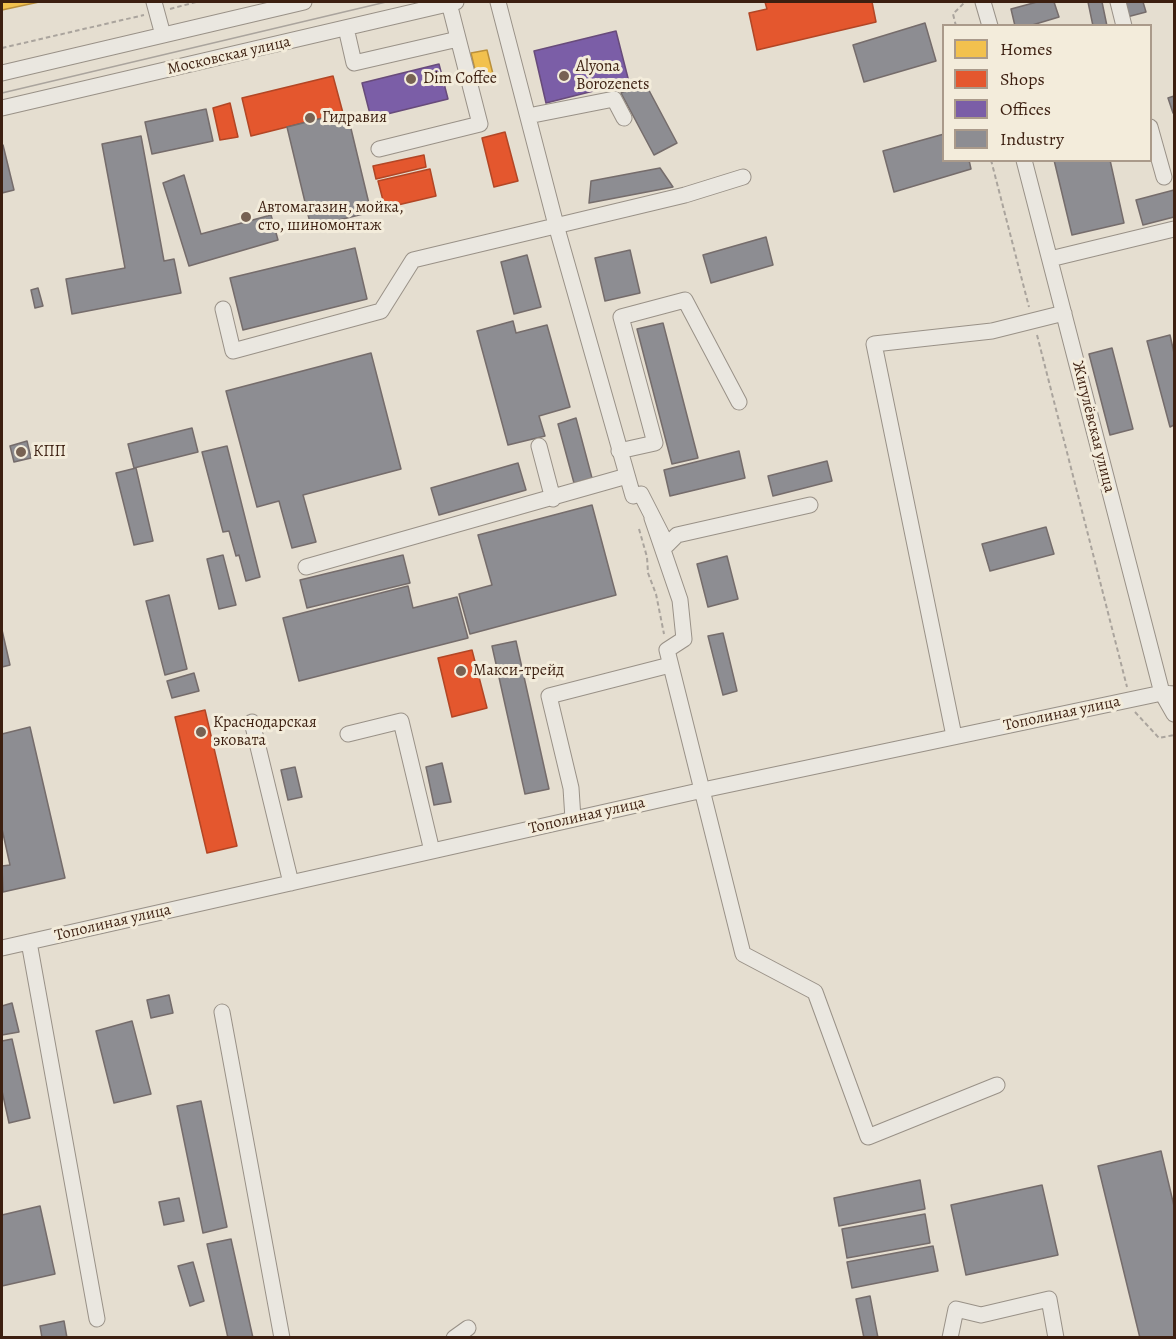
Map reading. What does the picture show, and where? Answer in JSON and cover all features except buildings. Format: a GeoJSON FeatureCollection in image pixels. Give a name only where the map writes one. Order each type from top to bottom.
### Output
{"type":"FeatureCollection","features":[{"type":"Feature","properties":{"kind":"street"},"geometry":{"type":"LineString","coordinates":[[379,149],[480,124],[458,39],[452,2]]}},
{"type":"Feature","properties":{"kind":"street","name":"Московская улица"},"geometry":{"type":"LineString","coordinates":[[2,108],[452,2]]}},
{"type":"Feature","properties":{"kind":"street"},"geometry":{"type":"LineString","coordinates":[[498,2],[556,225],[633,496],[641,494],[667,545],[677,535],[810,505]]}},
{"type":"Feature","properties":{"kind":"street"},"geometry":{"type":"LineString","coordinates":[[983,2],[989,24]]}},
{"type":"Feature","properties":{"kind":"street"},"geometry":{"type":"LineString","coordinates":[[1118,2],[1124,24]]}},
{"type":"Feature","properties":{"kind":"street"},"geometry":{"type":"LineString","coordinates":[[2,73],[294,3]]}},
{"type":"Feature","properties":{"kind":"street"},"geometry":{"type":"LineString","coordinates":[[156,7],[163,35]]}},
{"type":"Feature","properties":{"kind":"street"},"geometry":{"type":"LineString","coordinates":[[346,28],[354,63],[458,39]]}},
{"type":"Feature","properties":{"kind":"street"},"geometry":{"type":"LineString","coordinates":[[528,116],[614,99],[624,118]]}},
{"type":"Feature","properties":{"kind":"street"},"geometry":{"type":"LineString","coordinates":[[1152,134],[1164,177]]}},
{"type":"Feature","properties":{"kind":"street","name":"Жигулёвская улица"},"geometry":{"type":"LineString","coordinates":[[1025,162],[1174,714]]}},
{"type":"Feature","properties":{"kind":"street"},"geometry":{"type":"LineString","coordinates":[[222,309],[233,351],[381,311],[413,260],[685,195],[743,177]]}},
{"type":"Feature","properties":{"kind":"street"},"geometry":{"type":"LineString","coordinates":[[1050,259],[1174,229]]}},
{"type":"Feature","properties":{"kind":"street"},"geometry":{"type":"LineString","coordinates":[[620,451],[655,442],[621,317],[685,300],[739,402]]}},
{"type":"Feature","properties":{"kind":"street"},"geometry":{"type":"LineString","coordinates":[[954,736],[874,344],[992,331],[1064,313]]}},
{"type":"Feature","properties":{"kind":"street"},"geometry":{"type":"LineString","coordinates":[[539,447],[553,499]]}},
{"type":"Feature","properties":{"kind":"street"},"geometry":{"type":"LineString","coordinates":[[306,567],[553,499],[627,476]]}},
{"type":"Feature","properties":{"kind":"street"},"geometry":{"type":"LineString","coordinates":[[573,819],[571,788],[549,696],[668,658],[684,639],[680,600],[652,518]]}},
{"type":"Feature","properties":{"kind":"street"},"geometry":{"type":"LineString","coordinates":[[668,658],[703,790],[742,954],[815,992],[868,1137],[998,1085]]}},
{"type":"Feature","properties":{"kind":"street","name":"Тополиная улица"},"geometry":{"type":"LineString","coordinates":[[2,948],[703,790],[1168,693]]}},
{"type":"Feature","properties":{"kind":"street"},"geometry":{"type":"LineString","coordinates":[[348,734],[401,721],[432,851]]}},
{"type":"Feature","properties":{"kind":"street"},"geometry":{"type":"LineString","coordinates":[[252,722],[291,883]]}},
{"type":"Feature","properties":{"kind":"street"},"geometry":{"type":"LineString","coordinates":[[29,942],[97,1319]]}},
{"type":"Feature","properties":{"kind":"street"},"geometry":{"type":"LineString","coordinates":[[222,1012],[282,1338]]}},
{"type":"Feature","properties":{"kind":"street"},"geometry":{"type":"LineString","coordinates":[[950,1338],[956,1309],[981,1315],[1049,1299],[1056,1338]]}},
{"type":"Feature","properties":{"kind":"street"},"geometry":{"type":"LineString","coordinates":[[454,1338],[468,1328]]}},
{"type":"Feature","properties":{"kind":"path"},"geometry":{"type":"LineString","coordinates":[[2,48],[156,7],[196,2]]}},
{"type":"Feature","properties":{"kind":"path"},"geometry":{"type":"LineString","coordinates":[[956,24],[953,14],[965,2]]}},
{"type":"Feature","properties":{"kind":"path"},"geometry":{"type":"LineString","coordinates":[[992,162],[1134,710],[1158,738],[1174,735]]}},
{"type":"Feature","properties":{"kind":"path"},"geometry":{"type":"LineString","coordinates":[[638,525],[648,573],[656,594],[668,658]]}},
{"type":"Feature","properties":{"kind":"tram line"},"geometry":{"type":"LineString","coordinates":[[2,93],[386,2]]}},
{"type":"Feature","properties":{"kind":"place","name":"Alyona Borozenets"},"geometry":{"type":"Point","coordinates":[564,76]}},
{"type":"Feature","properties":{"kind":"place","name":"Dim Coffee"},"geometry":{"type":"Point","coordinates":[411,79]}},
{"type":"Feature","properties":{"kind":"place","name":"Гидравия"},"geometry":{"type":"Point","coordinates":[310,118]}},
{"type":"Feature","properties":{"kind":"place","name":"Автомагазин, мойка, сто, шиномонтаж"},"geometry":{"type":"Point","coordinates":[246,217]}},
{"type":"Feature","properties":{"kind":"place","name":"КПП"},"geometry":{"type":"Point","coordinates":[21,452]}},
{"type":"Feature","properties":{"kind":"place","name":"Макси-трейд"},"geometry":{"type":"Point","coordinates":[461,671]}},
{"type":"Feature","properties":{"kind":"place","name":"Краснодарская эковата"},"geometry":{"type":"Point","coordinates":[201,732]}}]}
